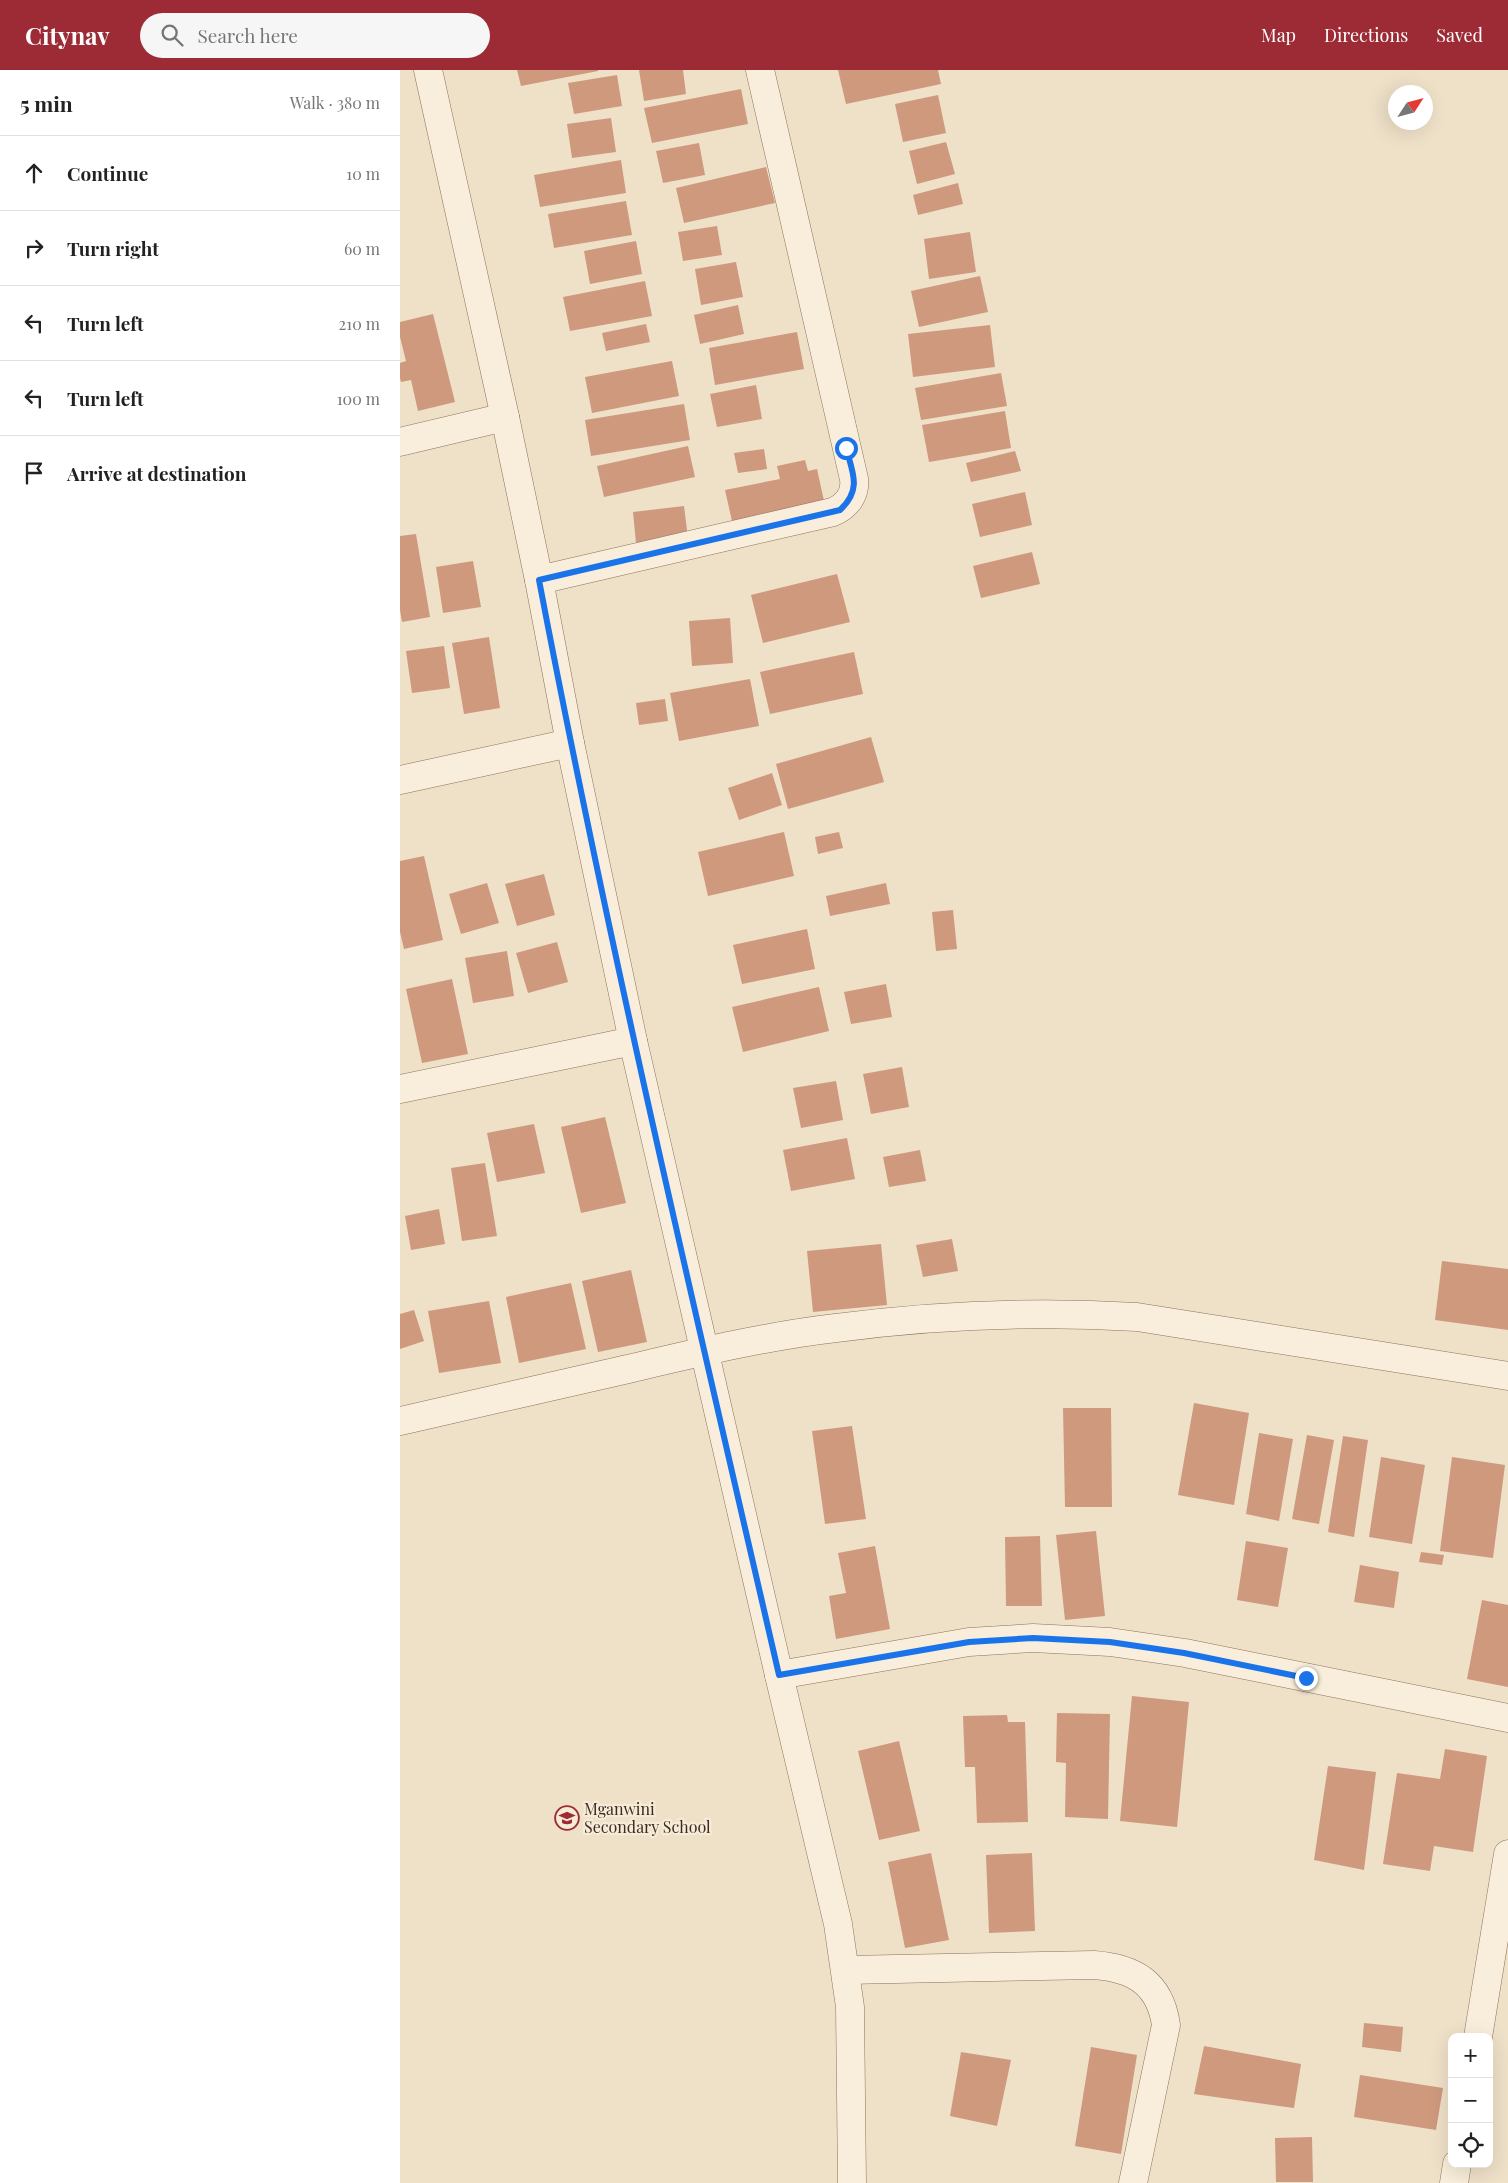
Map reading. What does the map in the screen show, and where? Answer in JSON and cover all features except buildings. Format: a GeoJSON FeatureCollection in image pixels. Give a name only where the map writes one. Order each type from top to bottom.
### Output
{"type":"FeatureCollection","features":[{"type":"Feature","properties":{"kind":"street"},"geometry":{"type":"LineString","coordinates":[[428,70],[505,417],[570,743],[633,1041],[838,1924],[850,2008],[852,2183]]}},
{"type":"Feature","properties":{"kind":"street"},"geometry":{"type":"LineString","coordinates":[[539,580],[833,512],[846,504],[853,492],[854,479],[760,70]]}},
{"type":"Feature","properties":{"kind":"street"},"geometry":{"type":"LineString","coordinates":[[400,442],[505,417]]}},
{"type":"Feature","properties":{"kind":"street"},"geometry":{"type":"LineString","coordinates":[[400,780],[570,743]]}},
{"type":"Feature","properties":{"kind":"street"},"geometry":{"type":"LineString","coordinates":[[400,1089],[633,1041]]}},
{"type":"Feature","properties":{"kind":"street"},"geometry":{"type":"LineString","coordinates":[[400,1421],[704,1351],[835,1328],[949,1317],[1077,1313],[1137,1317],[1508,1376]]}},
{"type":"Feature","properties":{"kind":"street"},"geometry":{"type":"LineString","coordinates":[[779,1675],[969,1642],[1033,1638],[1100,1642],[1184,1653],[1508,1718]]}},
{"type":"Feature","properties":{"kind":"street"},"geometry":{"type":"LineString","coordinates":[[1479,2033],[1508,1854]]}},
{"type":"Feature","properties":{"kind":"street"},"geometry":{"type":"LineString","coordinates":[[846,1970],[1117,1967],[1148,1985],[1158,1996],[1164,2009],[1166,2024],[1132,2183]]}},
{"type":"Feature","properties":{"kind":"street"},"geometry":{"type":"LineString","coordinates":[[1454,2183],[1457,2168]]}},
{"type":"Feature","properties":{"kind":"place","name":"Mganwini Secondary School"},"geometry":{"type":"Point","coordinates":[567,1818]}},
{"type":"Feature","properties":{"kind":"route"},"geometry":{"type":"LineString","coordinates":[[846,448],[855,487],[850,499],[840,510],[539,580],[570,743],[633,1041],[779,1675],[969,1642],[1033,1638],[1110,1642],[1184,1653],[1306,1678]]}}]}
